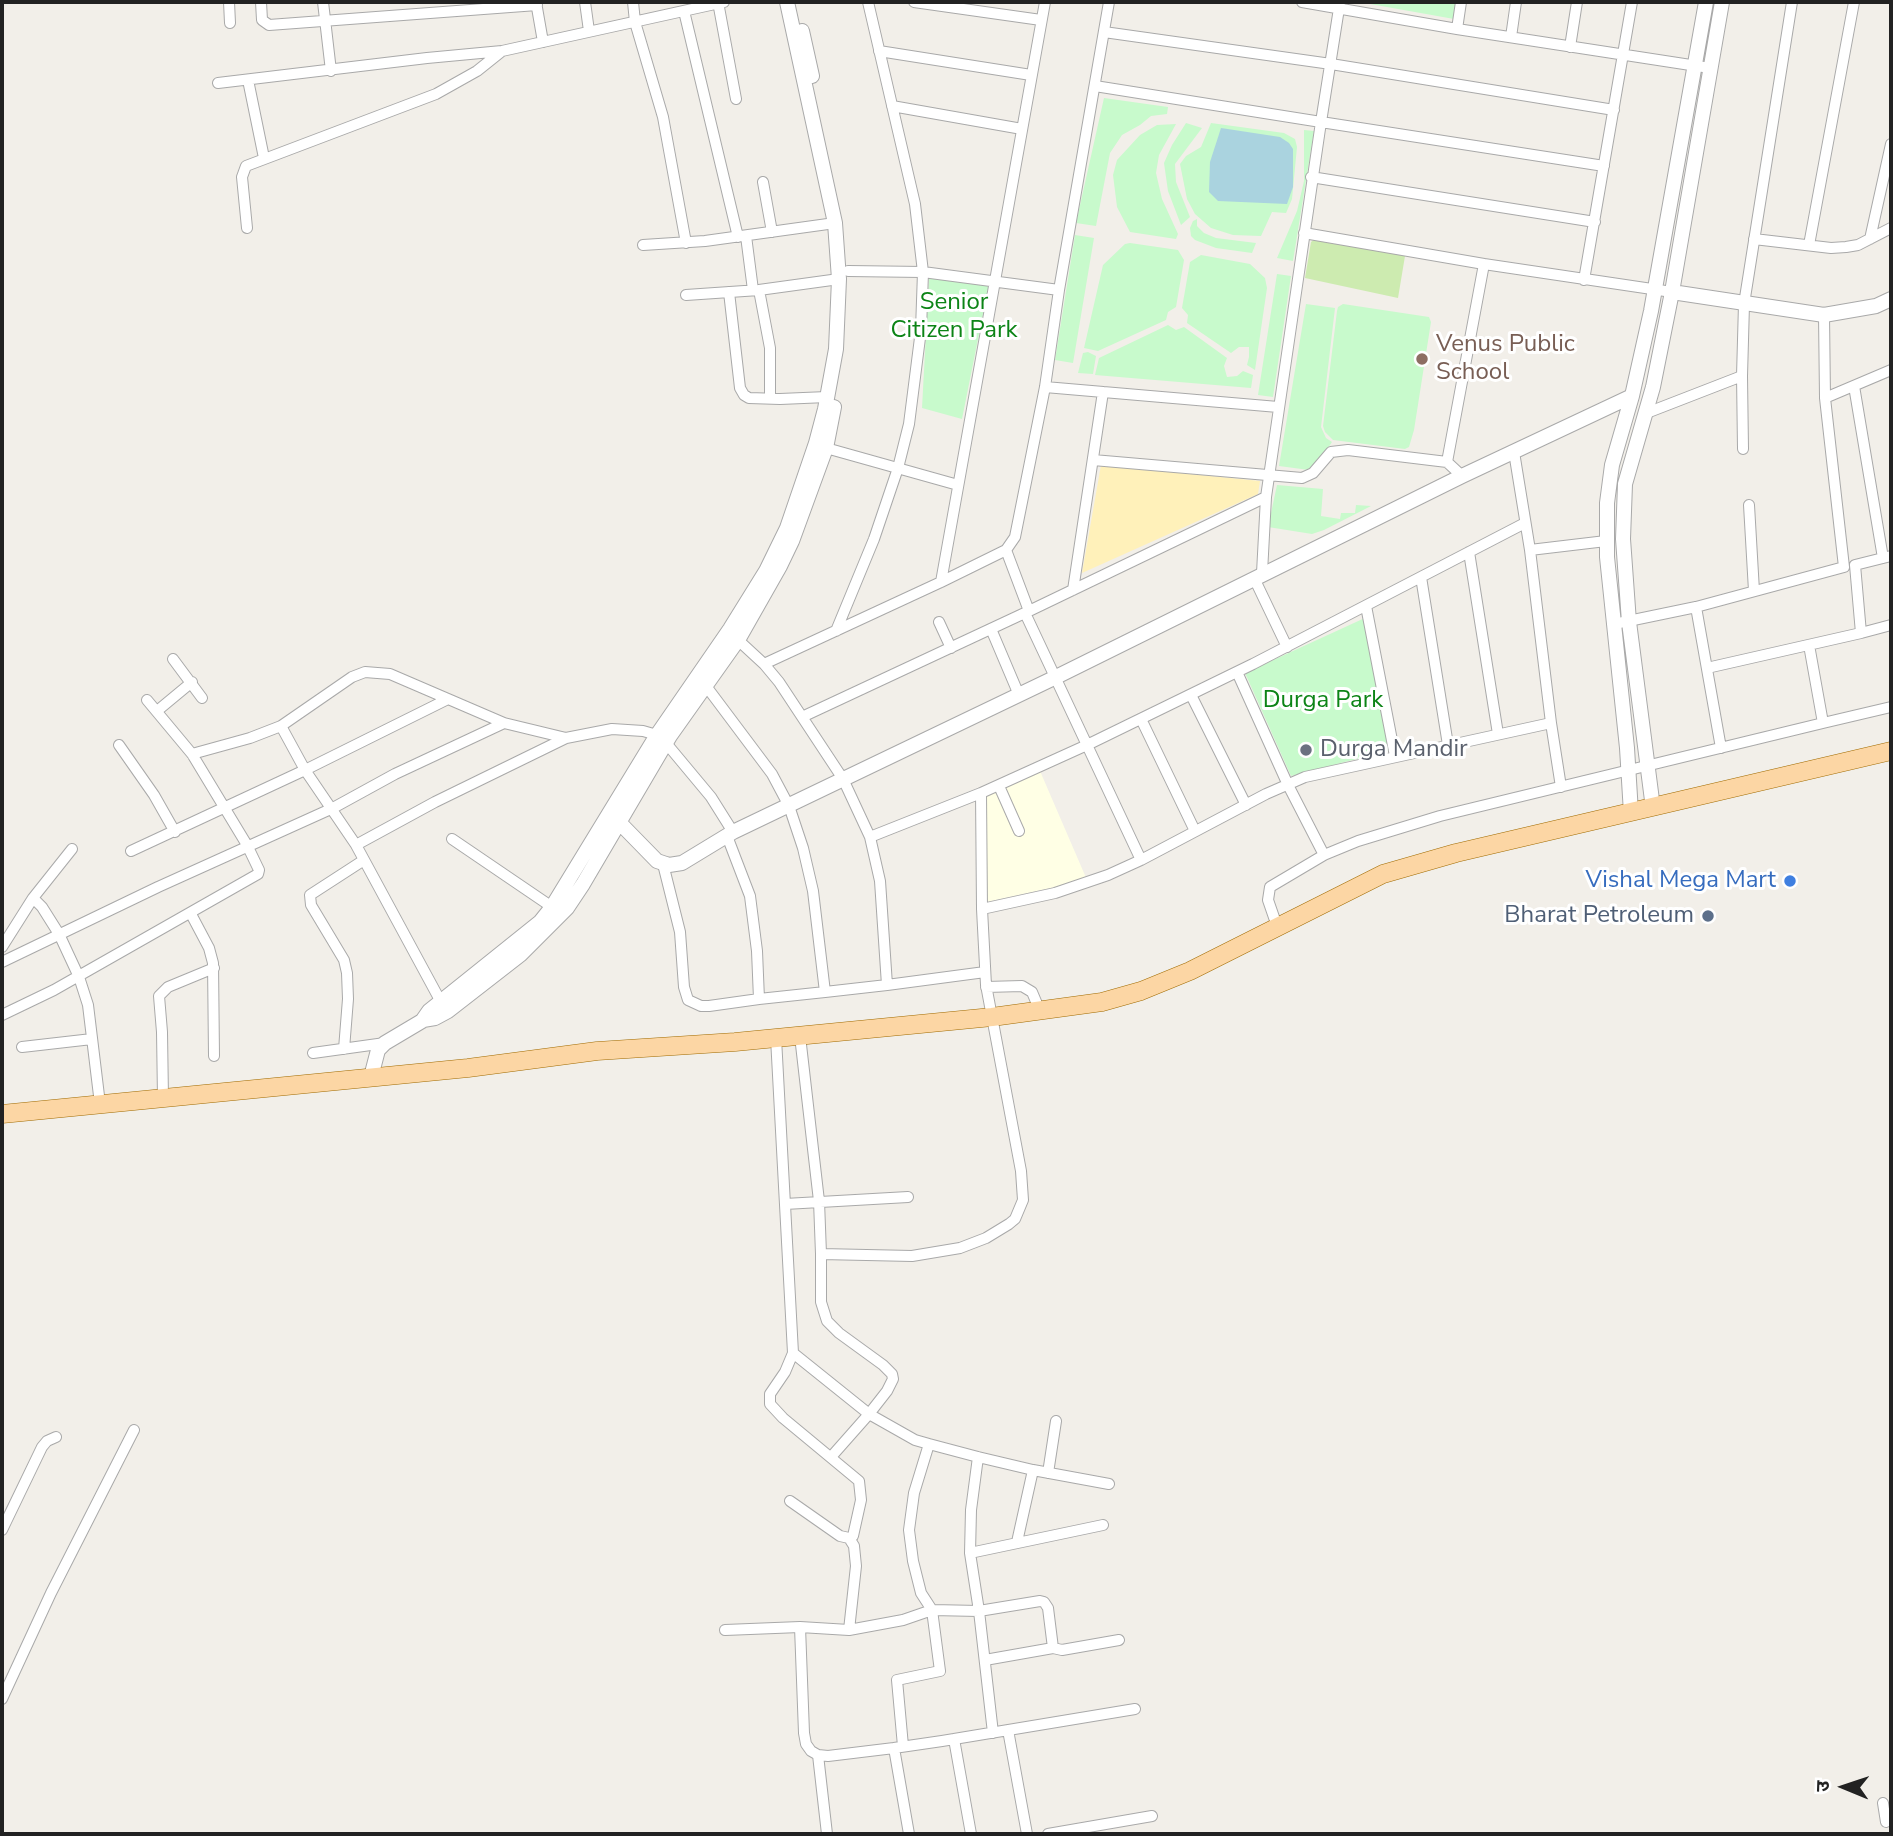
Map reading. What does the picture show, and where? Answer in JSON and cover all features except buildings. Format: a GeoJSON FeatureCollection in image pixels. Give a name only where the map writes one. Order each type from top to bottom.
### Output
{"type":"FeatureCollection","features":[{"type":"Feature","properties":{"kind":"main road"},"geometry":{"type":"LineString","coordinates":[[2,1114],[597,1051],[776,1038],[992,1017],[1102,1002],[1141,991],[1190,971],[1383,874],[1456,853],[1891,751]]}},
{"type":"Feature","properties":{"kind":"street"},"geometry":{"type":"LineString","coordinates":[[229,2],[230,23]]}},
{"type":"Feature","properties":{"kind":"street"},"geometry":{"type":"LineString","coordinates":[[261,2],[264,24],[536,3],[543,41]]}},
{"type":"Feature","properties":{"kind":"street"},"geometry":{"type":"LineString","coordinates":[[323,2],[331,71]]}},
{"type":"Feature","properties":{"kind":"street"},"geometry":{"type":"LineString","coordinates":[[585,2],[589,31]]}},
{"type":"Feature","properties":{"kind":"street"},"geometry":{"type":"LineString","coordinates":[[633,2],[635,22],[663,117],[686,243]]}},
{"type":"Feature","properties":{"kind":"street"},"geometry":{"type":"LineString","coordinates":[[218,83],[502,51],[635,22],[677,8],[720,2],[736,99]]}},
{"type":"Feature","properties":{"kind":"street"},"geometry":{"type":"LineString","coordinates":[[371,1077],[378,1051],[385,1043],[422,1021],[441,1014],[479,989],[546,932],[567,908],[661,739],[771,560],[791,517],[816,443],[827,397],[836,349],[844,275],[787,2]]}},
{"type":"Feature","properties":{"kind":"street"},"geometry":{"type":"LineString","coordinates":[[661,739],[706,686],[738,640],[792,541],[826,448],[844,353],[842,219],[796,2]]}},
{"type":"Feature","properties":{"kind":"street"},"geometry":{"type":"LineString","coordinates":[[836,631],[874,538],[898,468],[909,424],[916,375],[923,272],[915,204],[868,2]]}},
{"type":"Feature","properties":{"kind":"street"},"geometry":{"type":"LineString","coordinates":[[914,2],[1041,20]]}},
{"type":"Feature","properties":{"kind":"street"},"geometry":{"type":"LineString","coordinates":[[941,582],[1045,2]]}},
{"type":"Feature","properties":{"kind":"street"},"geometry":{"type":"LineString","coordinates":[[764,664],[1006,550],[1015,537],[1045,387],[1109,2]]}},
{"type":"Feature","properties":{"kind":"street"},"geometry":{"type":"LineString","coordinates":[[1302,2],[1340,4],[1457,29],[1710,68]]}},
{"type":"Feature","properties":{"kind":"street"},"geometry":{"type":"LineString","coordinates":[[1457,29],[1461,2]]}},
{"type":"Feature","properties":{"kind":"street"},"geometry":{"type":"LineString","coordinates":[[1511,37],[1516,2]]}},
{"type":"Feature","properties":{"kind":"street"},"geometry":{"type":"LineString","coordinates":[[1570,47],[1577,2]]}},
{"type":"Feature","properties":{"kind":"street"},"geometry":{"type":"LineString","coordinates":[[1584,280],[1632,2]]}},
{"type":"Feature","properties":{"kind":"street"},"geometry":{"type":"LineString","coordinates":[[1631,813],[1606,541],[1606,503],[1612,465],[1632,396],[1655,289],[1706,2]]}},
{"type":"Feature","properties":{"kind":"street"},"geometry":{"type":"LineString","coordinates":[[1653,808],[1629,622],[1623,508],[1629,466],[1653,387],[1672,292],[1722,2]]}},
{"type":"Feature","properties":{"kind":"street"},"geometry":{"type":"LineString","coordinates":[[1743,449],[1744,304],[1792,2]]}},
{"type":"Feature","properties":{"kind":"street"},"geometry":{"type":"LineString","coordinates":[[1809,245],[1854,2]]}},
{"type":"Feature","properties":{"kind":"street"},"geometry":{"type":"LineString","coordinates":[[1287,647],[1258,575],[1268,476],[1311,177],[1340,4]]}},
{"type":"Feature","properties":{"kind":"street"},"geometry":{"type":"LineString","coordinates":[[677,8],[742,236],[770,348],[770,398]]}},
{"type":"Feature","properties":{"kind":"street"},"geometry":{"type":"LineString","coordinates":[[1104,32],[1331,64],[1614,110]]}},
{"type":"Feature","properties":{"kind":"street"},"geometry":{"type":"LineString","coordinates":[[247,228],[242,177],[246,166],[436,94],[477,71],[502,51]]}},
{"type":"Feature","properties":{"kind":"street"},"geometry":{"type":"LineString","coordinates":[[879,51],[1031,75]]}},
{"type":"Feature","properties":{"kind":"street"},"geometry":{"type":"LineString","coordinates":[[248,80],[264,158]]}},
{"type":"Feature","properties":{"kind":"street"},"geometry":{"type":"LineString","coordinates":[[1095,86],[1604,166]]}},
{"type":"Feature","properties":{"kind":"street"},"geometry":{"type":"LineString","coordinates":[[892,106],[1022,129]]}},
{"type":"Feature","properties":{"kind":"street"},"geometry":{"type":"LineString","coordinates":[[1870,239],[1891,144]]}},
{"type":"Feature","properties":{"kind":"street"},"geometry":{"type":"LineString","coordinates":[[1311,177],[1595,222]]}},
{"type":"Feature","properties":{"kind":"street"},"geometry":{"type":"LineString","coordinates":[[763,182],[772,232]]}},
{"type":"Feature","properties":{"kind":"street"},"geometry":{"type":"LineString","coordinates":[[643,245],[686,243],[835,223]]}},
{"type":"Feature","properties":{"kind":"street"},"geometry":{"type":"LineString","coordinates":[[1754,239],[1846,247],[1858,245],[1891,228]]}},
{"type":"Feature","properties":{"kind":"street"},"geometry":{"type":"LineString","coordinates":[[1304,233],[1584,280],[1824,315],[1876,306],[1891,299]]}},
{"type":"Feature","properties":{"kind":"street"},"geometry":{"type":"LineString","coordinates":[[1447,462],[1485,264]]}},
{"type":"Feature","properties":{"kind":"street"},"geometry":{"type":"LineString","coordinates":[[686,295],[756,290],[844,275],[923,272],[1059,290]]}},
{"type":"Feature","properties":{"kind":"street"},"geometry":{"type":"LineString","coordinates":[[729,292],[740,388],[750,398],[827,397]]}},
{"type":"Feature","properties":{"kind":"street"},"geometry":{"type":"LineString","coordinates":[[1824,315],[1825,398],[1861,633]]}},
{"type":"Feature","properties":{"kind":"street"},"geometry":{"type":"LineString","coordinates":[[1825,398],[1891,370]]}},
{"type":"Feature","properties":{"kind":"street"},"geometry":{"type":"LineString","coordinates":[[1644,414],[1742,376]]}},
{"type":"Feature","properties":{"kind":"street"},"geometry":{"type":"LineString","coordinates":[[1614,624],[1696,607],[1887,557],[1853,386]]}},
{"type":"Feature","properties":{"kind":"street"},"geometry":{"type":"LineString","coordinates":[[1045,387],[1278,407]]}},
{"type":"Feature","properties":{"kind":"street"},"geometry":{"type":"LineString","coordinates":[[615,818],[653,858],[663,864],[682,863],[730,834],[1054,678],[1258,575],[1653,387]]}},
{"type":"Feature","properties":{"kind":"street"},"geometry":{"type":"LineString","coordinates":[[1073,590],[1103,392]]}},
{"type":"Feature","properties":{"kind":"street"},"geometry":{"type":"LineString","coordinates":[[826,448],[958,485]]}},
{"type":"Feature","properties":{"kind":"street"},"geometry":{"type":"LineString","coordinates":[[1093,460],[1307,477],[1324,457],[1338,450],[1447,462],[1462,476]]}},
{"type":"Feature","properties":{"kind":"street"},"geometry":{"type":"LineString","coordinates":[[1514,452],[1530,550],[1561,788]]}},
{"type":"Feature","properties":{"kind":"street"},"geometry":{"type":"LineString","coordinates":[[802,717],[1266,497]]}},
{"type":"Feature","properties":{"kind":"street"},"geometry":{"type":"LineString","coordinates":[[1749,505],[1754,591]]}},
{"type":"Feature","properties":{"kind":"street"},"geometry":{"type":"LineString","coordinates":[[870,837],[999,786],[1142,719],[1525,523]]}},
{"type":"Feature","properties":{"kind":"street"},"geometry":{"type":"LineString","coordinates":[[1530,550],[1606,541]]}},
{"type":"Feature","properties":{"kind":"street"},"geometry":{"type":"LineString","coordinates":[[1006,550],[1027,612],[1054,678],[1142,860]]}},
{"type":"Feature","properties":{"kind":"street"},"geometry":{"type":"LineString","coordinates":[[1469,552],[1498,734]]}},
{"type":"Feature","properties":{"kind":"street"},"geometry":{"type":"LineString","coordinates":[[1421,577],[1448,745]]}},
{"type":"Feature","properties":{"kind":"street"},"geometry":{"type":"LineString","coordinates":[[1366,606],[1395,756]]}},
{"type":"Feature","properties":{"kind":"street"},"geometry":{"type":"LineString","coordinates":[[1696,607],[1721,748]]}},
{"type":"Feature","properties":{"kind":"street"},"geometry":{"type":"LineString","coordinates":[[939,622],[950,648]]}},
{"type":"Feature","properties":{"kind":"street"},"geometry":{"type":"LineString","coordinates":[[1707,667],[1891,625]]}},
{"type":"Feature","properties":{"kind":"street"},"geometry":{"type":"LineString","coordinates":[[991,629],[1019,695]]}},
{"type":"Feature","properties":{"kind":"street"},"geometry":{"type":"LineString","coordinates":[[738,640],[764,664],[802,717],[843,779],[870,837],[880,881],[887,985]]}},
{"type":"Feature","properties":{"kind":"street"},"geometry":{"type":"LineString","coordinates":[[1809,645],[1823,723]]}},
{"type":"Feature","properties":{"kind":"street"},"geometry":{"type":"LineString","coordinates":[[173,659],[201,698]]}},
{"type":"Feature","properties":{"kind":"street"},"geometry":{"type":"LineString","coordinates":[[192,754],[250,738],[281,726],[352,677],[365,672],[390,674],[504,723],[566,738]]}},
{"type":"Feature","properties":{"kind":"street"},"geometry":{"type":"LineString","coordinates":[[1237,672],[1288,785],[1324,855]]}},
{"type":"Feature","properties":{"kind":"street"},"geometry":{"type":"LineString","coordinates":[[157,711],[192,682]]}},
{"type":"Feature","properties":{"kind":"street"},"geometry":{"type":"LineString","coordinates":[[706,686],[764,762],[789,806],[813,891],[825,992]]}},
{"type":"Feature","properties":{"kind":"street"},"geometry":{"type":"LineString","coordinates":[[1191,695],[1246,805]]}},
{"type":"Feature","properties":{"kind":"street"},"geometry":{"type":"LineString","coordinates":[[131,851],[305,770],[448,699]]}},
{"type":"Feature","properties":{"kind":"street"},"geometry":{"type":"LineString","coordinates":[[2,1015],[79,977],[256,877],[259,870],[247,845],[192,754],[147,700]]}},
{"type":"Feature","properties":{"kind":"street"},"geometry":{"type":"LineString","coordinates":[[1277,926],[1268,900],[1270,887],[1324,855],[1393,829],[1891,707]]}},
{"type":"Feature","properties":{"kind":"street"},"geometry":{"type":"LineString","coordinates":[[1142,719],[1195,831]]}},
{"type":"Feature","properties":{"kind":"street"},"geometry":{"type":"LineString","coordinates":[[2,962],[333,807],[395,774],[504,723]]}},
{"type":"Feature","properties":{"kind":"street"},"geometry":{"type":"LineString","coordinates":[[982,909],[1082,886],[1142,860],[1288,785],[1321,773],[1551,723]]}},
{"type":"Feature","properties":{"kind":"street"},"geometry":{"type":"LineString","coordinates":[[281,726],[305,770],[333,807],[356,845],[441,1002]]}},
{"type":"Feature","properties":{"kind":"street"},"geometry":{"type":"LineString","coordinates":[[356,845],[435,802],[566,738],[612,729],[643,731],[661,739],[711,797],[730,834],[750,896],[757,951],[759,999]]}},
{"type":"Feature","properties":{"kind":"street"},"geometry":{"type":"LineString","coordinates":[[119,746],[154,795],[175,832]]}},
{"type":"Feature","properties":{"kind":"street"},"geometry":{"type":"LineString","coordinates":[[999,786],[1019,831]]}},
{"type":"Feature","properties":{"kind":"street"},"geometry":{"type":"LineString","coordinates":[[821,1254],[912,1255],[945,1251],[986,1238],[1015,1219],[1023,1200],[1021,1171],[986,987],[981,793]]}},
{"type":"Feature","properties":{"kind":"street"},"geometry":{"type":"LineString","coordinates":[[422,1021],[429,1011],[531,929],[552,907],[615,818]]}},
{"type":"Feature","properties":{"kind":"street"},"geometry":{"type":"LineString","coordinates":[[452,839],[552,907]]}},
{"type":"Feature","properties":{"kind":"street"},"geometry":{"type":"LineString","coordinates":[[2,947],[33,898],[72,849]]}},
{"type":"Feature","properties":{"kind":"street"},"geometry":{"type":"LineString","coordinates":[[344,1049],[347,973],[344,960],[310,900],[310,895],[364,860]]}},
{"type":"Feature","properties":{"kind":"street"},"geometry":{"type":"LineString","coordinates":[[663,864],[678,920],[684,987],[688,1000],[701,1006],[985,972]]}},
{"type":"Feature","properties":{"kind":"street"},"geometry":{"type":"LineString","coordinates":[[33,898],[60,934],[79,977],[88,1005],[100,1104]]}},
{"type":"Feature","properties":{"kind":"street"},"geometry":{"type":"LineString","coordinates":[[191,914],[209,948],[214,968],[214,1056]]}},
{"type":"Feature","properties":{"kind":"street"},"geometry":{"type":"LineString","coordinates":[[163,1098],[159,996],[168,987],[214,968]]}},
{"type":"Feature","properties":{"kind":"street"},"geometry":{"type":"LineString","coordinates":[[986,987],[1022,986],[1032,992],[1040,1011]]}},
{"type":"Feature","properties":{"kind":"street"},"geometry":{"type":"LineString","coordinates":[[800,1035],[819,1200],[821,1302],[827,1321],[892,1374],[891,1385],[831,1457]]}},
{"type":"Feature","properties":{"kind":"street"},"geometry":{"type":"LineString","coordinates":[[776,1038],[793,1353],[785,1373],[769,1394],[770,1404],[783,1418],[856,1477],[862,1487],[855,1533],[849,1538]]}},
{"type":"Feature","properties":{"kind":"street"},"geometry":{"type":"LineString","coordinates":[[22,1047],[92,1039]]}},
{"type":"Feature","properties":{"kind":"street"},"geometry":{"type":"LineString","coordinates":[[313,1053],[385,1043]]}},
{"type":"Feature","properties":{"kind":"street"},"geometry":{"type":"LineString","coordinates":[[785,1203],[908,1197]]}},
{"type":"Feature","properties":{"kind":"street"},"geometry":{"type":"LineString","coordinates":[[793,1353],[869,1414],[915,1440],[1033,1470],[1110,1484]]}},
{"type":"Feature","properties":{"kind":"street"},"geometry":{"type":"LineString","coordinates":[[1048,1473],[1056,1421]]}},
{"type":"Feature","properties":{"kind":"street"},"geometry":{"type":"LineString","coordinates":[[2,1699],[51,1593],[134,1430]]}},
{"type":"Feature","properties":{"kind":"street"},"geometry":{"type":"LineString","coordinates":[[2,1530],[42,1447],[56,1437]]}},
{"type":"Feature","properties":{"kind":"street"},"geometry":{"type":"LineString","coordinates":[[909,1834],[898,1747],[897,1680],[940,1671],[932,1610],[921,1592],[909,1530],[914,1493],[929,1444]]}},
{"type":"Feature","properties":{"kind":"street"},"geometry":{"type":"LineString","coordinates":[[978,1457],[971,1510],[970,1553],[993,1732]]}},
{"type":"Feature","properties":{"kind":"street"},"geometry":{"type":"LineString","coordinates":[[1017,1542],[1033,1470]]}},
{"type":"Feature","properties":{"kind":"street"},"geometry":{"type":"LineString","coordinates":[[790,1502],[840,1536],[849,1538],[854,1546],[856,1566],[849,1630]]}},
{"type":"Feature","properties":{"kind":"street"},"geometry":{"type":"LineString","coordinates":[[970,1553],[1103,1525]]}},
{"type":"Feature","properties":{"kind":"street"},"geometry":{"type":"LineString","coordinates":[[725,1630],[800,1627],[849,1630],[903,1620],[932,1610],[979,1611],[1040,1601],[1044,1602],[1049,1615],[1053,1648]]}},
{"type":"Feature","properties":{"kind":"street"},"geometry":{"type":"LineString","coordinates":[[800,1627],[804,1733],[806,1744],[818,1755],[828,1756],[954,1739],[1135,1709]]}},
{"type":"Feature","properties":{"kind":"street"},"geometry":{"type":"LineString","coordinates":[[985,1660],[1119,1640]]}},
{"type":"Feature","properties":{"kind":"street"},"geometry":{"type":"LineString","coordinates":[[1008,1730],[1027,1834]]}},
{"type":"Feature","properties":{"kind":"street"},"geometry":{"type":"LineString","coordinates":[[954,1739],[971,1834]]}},
{"type":"Feature","properties":{"kind":"street"},"geometry":{"type":"LineString","coordinates":[[818,1755],[827,1834]]}},
{"type":"Feature","properties":{"kind":"street"},"geometry":{"type":"LineString","coordinates":[[1883,1803],[1886,1822]]}},
{"type":"Feature","properties":{"kind":"street"},"geometry":{"type":"LineString","coordinates":[[1048,1834],[1152,1816]]}},
{"type":"Feature","properties":{"kind":"shaded area"},"geometry":{"type":"Polygon","coordinates":[[[1040,771],[1087,880],[986,902],[986,795],[1040,771]]]}},
{"type":"Feature","properties":{"kind":"green space"},"geometry":{"type":"Polygon","coordinates":[[[1359,2],[1457,2],[1454,19],[1359,2]]]}},
{"type":"Feature","properties":{"kind":"green space"},"geometry":{"type":"Polygon","coordinates":[[[1104,98],[1168,107],[1167,114],[1151,116],[1122,135],[1110,153],[1096,226],[1076,223],[1104,98]]]}},
{"type":"Feature","properties":{"kind":"green space"},"geometry":{"type":"Polygon","coordinates":[[[1186,123],[1202,128],[1175,164],[1176,182],[1190,217],[1181,225],[1168,191],[1164,163],[1186,123]]]}},
{"type":"Feature","properties":{"kind":"green space"},"geometry":{"type":"Polygon","coordinates":[[[1211,123],[1284,133],[1295,139],[1297,147],[1292,199],[1286,213],[1272,212],[1261,236],[1233,235],[1211,228],[1195,214],[1187,199],[1180,164],[1186,156],[1201,147],[1211,123]]]}},
{"type":"Feature","properties":{"kind":"green space"},"geometry":{"type":"Polygon","coordinates":[[[1176,124],[1159,155],[1156,173],[1162,199],[1178,234],[1176,239],[1130,232],[1117,207],[1113,175],[1117,160],[1140,135],[1157,125],[1176,124]]]}},
{"type":"Feature","properties":{"kind":"green space"},"geometry":{"type":"Polygon","coordinates":[[[1304,130],[1314,131],[1293,261],[1277,258],[1297,211],[1304,181],[1304,130]]]}},
{"type":"Feature","properties":{"kind":"green space"},"geometry":{"type":"Polygon","coordinates":[[[1197,219],[1197,226],[1204,233],[1216,238],[1256,243],[1252,253],[1216,248],[1195,240],[1191,236],[1190,228],[1197,219]]]}},
{"type":"Feature","properties":{"kind":"green space"},"geometry":{"type":"Polygon","coordinates":[[[1075,235],[1094,238],[1073,363],[1055,360],[1075,235]]]}},
{"type":"Feature","properties":{"kind":"green space"},"geometry":{"type":"Polygon","coordinates":[[[1316,238],[1405,256],[1398,298],[1305,278],[1311,242],[1316,238]]]}},
{"type":"Feature","properties":{"kind":"green space"},"geometry":{"type":"Polygon","coordinates":[[[1125,244],[1178,250],[1184,260],[1176,307],[1168,312],[1166,320],[1098,351],[1084,348],[1103,265],[1125,244]]]}},
{"type":"Feature","properties":{"kind":"green space"},"geometry":{"type":"Polygon","coordinates":[[[1201,255],[1250,264],[1265,278],[1267,288],[1255,370],[1247,365],[1249,347],[1239,347],[1231,353],[1187,323],[1188,315],[1182,308],[1190,262],[1201,255]]]}},
{"type":"Feature","properties":{"kind":"green space"},"geometry":{"type":"Polygon","coordinates":[[[1277,274],[1291,276],[1273,397],[1258,395],[1277,274]]]}},
{"type":"Feature","properties":{"kind":"green space","name":"Senior Citizen Park"},"geometry":{"type":"Polygon","coordinates":[[[929,278],[989,284],[962,419],[922,408],[929,278]]]}},
{"type":"Feature","properties":{"kind":"green space"},"geometry":{"type":"Polygon","coordinates":[[[1306,304],[1335,308],[1321,427],[1326,438],[1332,442],[1317,464],[1309,470],[1279,466],[1306,304]]]}},
{"type":"Feature","properties":{"kind":"green space"},"geometry":{"type":"Polygon","coordinates":[[[1343,304],[1429,317],[1431,322],[1414,430],[1409,447],[1405,449],[1333,440],[1325,432],[1323,426],[1337,311],[1343,304]]]}},
{"type":"Feature","properties":{"kind":"green space"},"geometry":{"type":"Polygon","coordinates":[[[1168,325],[1176,330],[1184,327],[1227,358],[1224,366],[1227,377],[1237,376],[1243,371],[1253,375],[1251,388],[1095,375],[1099,358],[1168,325]]]}},
{"type":"Feature","properties":{"kind":"green space"},"geometry":{"type":"Polygon","coordinates":[[[1083,353],[1096,356],[1093,374],[1078,373],[1083,353]]]}},
{"type":"Feature","properties":{"kind":"green space"},"geometry":{"type":"Polygon","coordinates":[[[1277,485],[1323,489],[1321,516],[1340,519],[1341,513],[1355,513],[1356,505],[1371,506],[1312,534],[1268,527],[1277,485]]]}},
{"type":"Feature","properties":{"kind":"green space","name":"Durga Park"},"geometry":{"type":"Polygon","coordinates":[[[1367,617],[1391,750],[1291,776],[1245,673],[1367,617]]]}},
{"type":"Feature","properties":{"kind":"sand"},"geometry":{"type":"Polygon","coordinates":[[[1101,465],[1260,481],[1258,494],[1082,573],[1101,465]]]}},
{"type":"Feature","properties":{"kind":"water"},"geometry":{"type":"Polygon","coordinates":[[[1221,128],[1280,137],[1289,143],[1293,149],[1293,187],[1287,204],[1218,201],[1209,192],[1210,162],[1221,128]]]}},
{"type":"Feature","properties":{"kind":"place","name":"Venus Public School"},"geometry":{"type":"Point","coordinates":[1422,359]}},
{"type":"Feature","properties":{"kind":"place","name":"Durga Mandir"},"geometry":{"type":"Point","coordinates":[1306,750]}},
{"type":"Feature","properties":{"kind":"place","name":"Vishal Mega Mart"},"geometry":{"type":"Point","coordinates":[1790,881]}},
{"type":"Feature","properties":{"kind":"place","name":"Bharat Petroleum"},"geometry":{"type":"Point","coordinates":[1708,916]}}]}
